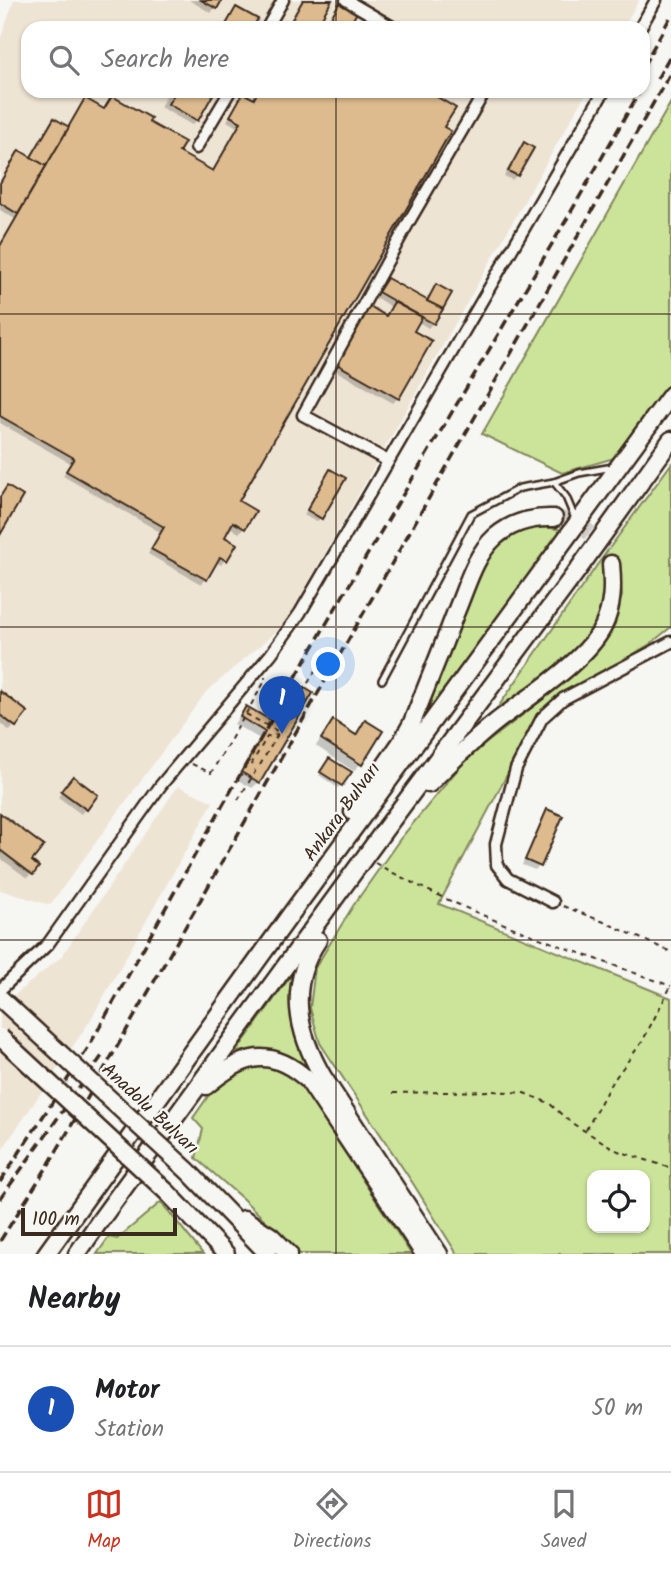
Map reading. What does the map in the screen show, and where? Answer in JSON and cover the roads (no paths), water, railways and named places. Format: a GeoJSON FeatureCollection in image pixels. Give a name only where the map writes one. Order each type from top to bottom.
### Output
{"type":"FeatureCollection","features":[{"type":"Feature","properties":{"kind":"main road","name":"Ankara Bulvarı"},"geometry":{"type":"LineString","coordinates":[[46,1254],[671,395]]}},
{"type":"Feature","properties":{"kind":"main road"},"geometry":{"type":"LineString","coordinates":[[77,1254],[671,440]]}},
{"type":"Feature","properties":{"kind":"main road"},"geometry":{"type":"LineString","coordinates":[[288,918],[316,864],[407,733],[468,582],[485,549],[493,539],[511,526],[531,519],[554,518]]}},
{"type":"Feature","properties":{"kind":"main road"},"geometry":{"type":"LineString","coordinates":[[439,1254],[310,1055],[302,1031],[299,996],[304,962],[373,862],[386,828],[471,743],[590,647],[608,614],[612,584],[611,564]]}},
{"type":"Feature","properties":{"kind":"main road","name":"Anadolu Bulvarı"},"geometry":{"type":"LineString","coordinates":[[0,998],[188,1171],[268,1254]]}},
{"type":"Feature","properties":{"kind":"main road"},"geometry":{"type":"LineString","coordinates":[[0,1037],[168,1193],[226,1254]]}},
{"type":"Feature","properties":{"kind":"main road"},"geometry":{"type":"LineString","coordinates":[[188,1101],[227,1069],[248,1059],[266,1058],[290,1065],[308,1080],[424,1254]]}},
{"type":"Feature","properties":{"kind":"main road"},"geometry":{"type":"LineString","coordinates":[[221,1205],[271,1236],[289,1254]]}},
{"type":"Feature","properties":{"kind":"main road"},"geometry":{"type":"LineString","coordinates":[[196,1221],[215,1254]]}},
{"type":"Feature","properties":{"kind":"main road"},"geometry":{"type":"LineString","coordinates":[[87,1254],[99,1222]]}},
{"type":"Feature","properties":{"kind":"street"},"geometry":{"type":"LineString","coordinates":[[271,21],[283,0]]}},
{"type":"Feature","properties":{"kind":"street"},"geometry":{"type":"LineString","coordinates":[[346,0],[382,21]]}},
{"type":"Feature","properties":{"kind":"street"},"geometry":{"type":"LineString","coordinates":[[644,21],[656,0]]}},
{"type":"Feature","properties":{"kind":"street"},"geometry":{"type":"LineString","coordinates":[[196,148],[226,98]]}},
{"type":"Feature","properties":{"kind":"street"},"geometry":{"type":"LineString","coordinates":[[388,461],[303,415],[481,98]]}},
{"type":"Feature","properties":{"kind":"street"},"geometry":{"type":"LineString","coordinates":[[0,990],[48,944],[161,785],[271,654],[300,613],[600,98]]}},
{"type":"Feature","properties":{"kind":"street"},"geometry":{"type":"LineString","coordinates":[[553,902],[508,879],[497,865],[496,844],[516,769],[542,718],[563,699],[671,642]]}},
{"type":"Feature","properties":{"kind":"lane"},"geometry":{"type":"LineString","coordinates":[[382,680],[471,514],[520,488],[619,466]]}},
{"type":"Feature","properties":{"kind":"lane"},"geometry":{"type":"LineString","coordinates":[[554,482],[566,497],[578,524]]}},
{"type":"Feature","properties":{"kind":"tunnel"},"geometry":{"type":"LineString","coordinates":[[554,518],[577,522],[592,535],[611,564]]}},
{"type":"Feature","properties":{"kind":"railway"},"geometry":{"type":"LineString","coordinates":[[650,54],[671,16]]}},
{"type":"Feature","properties":{"kind":"railway"},"geometry":{"type":"LineString","coordinates":[[657,79],[671,54]]}},
{"type":"Feature","properties":{"kind":"railway"},"geometry":{"type":"LineString","coordinates":[[0,1241],[49,1164],[113,1054],[671,72]]}},
{"type":"Feature","properties":{"kind":"railway"},"geometry":{"type":"LineString","coordinates":[[0,1182],[88,1048],[329,619],[636,98]]}},
{"type":"Feature","properties":{"kind":"railway"},"geometry":{"type":"LineString","coordinates":[[0,1199],[102,1056]]}},
{"type":"Feature","properties":{"kind":"place","name":"Motor"},"geometry":{"type":"Point","coordinates":[282,734]}}]}
